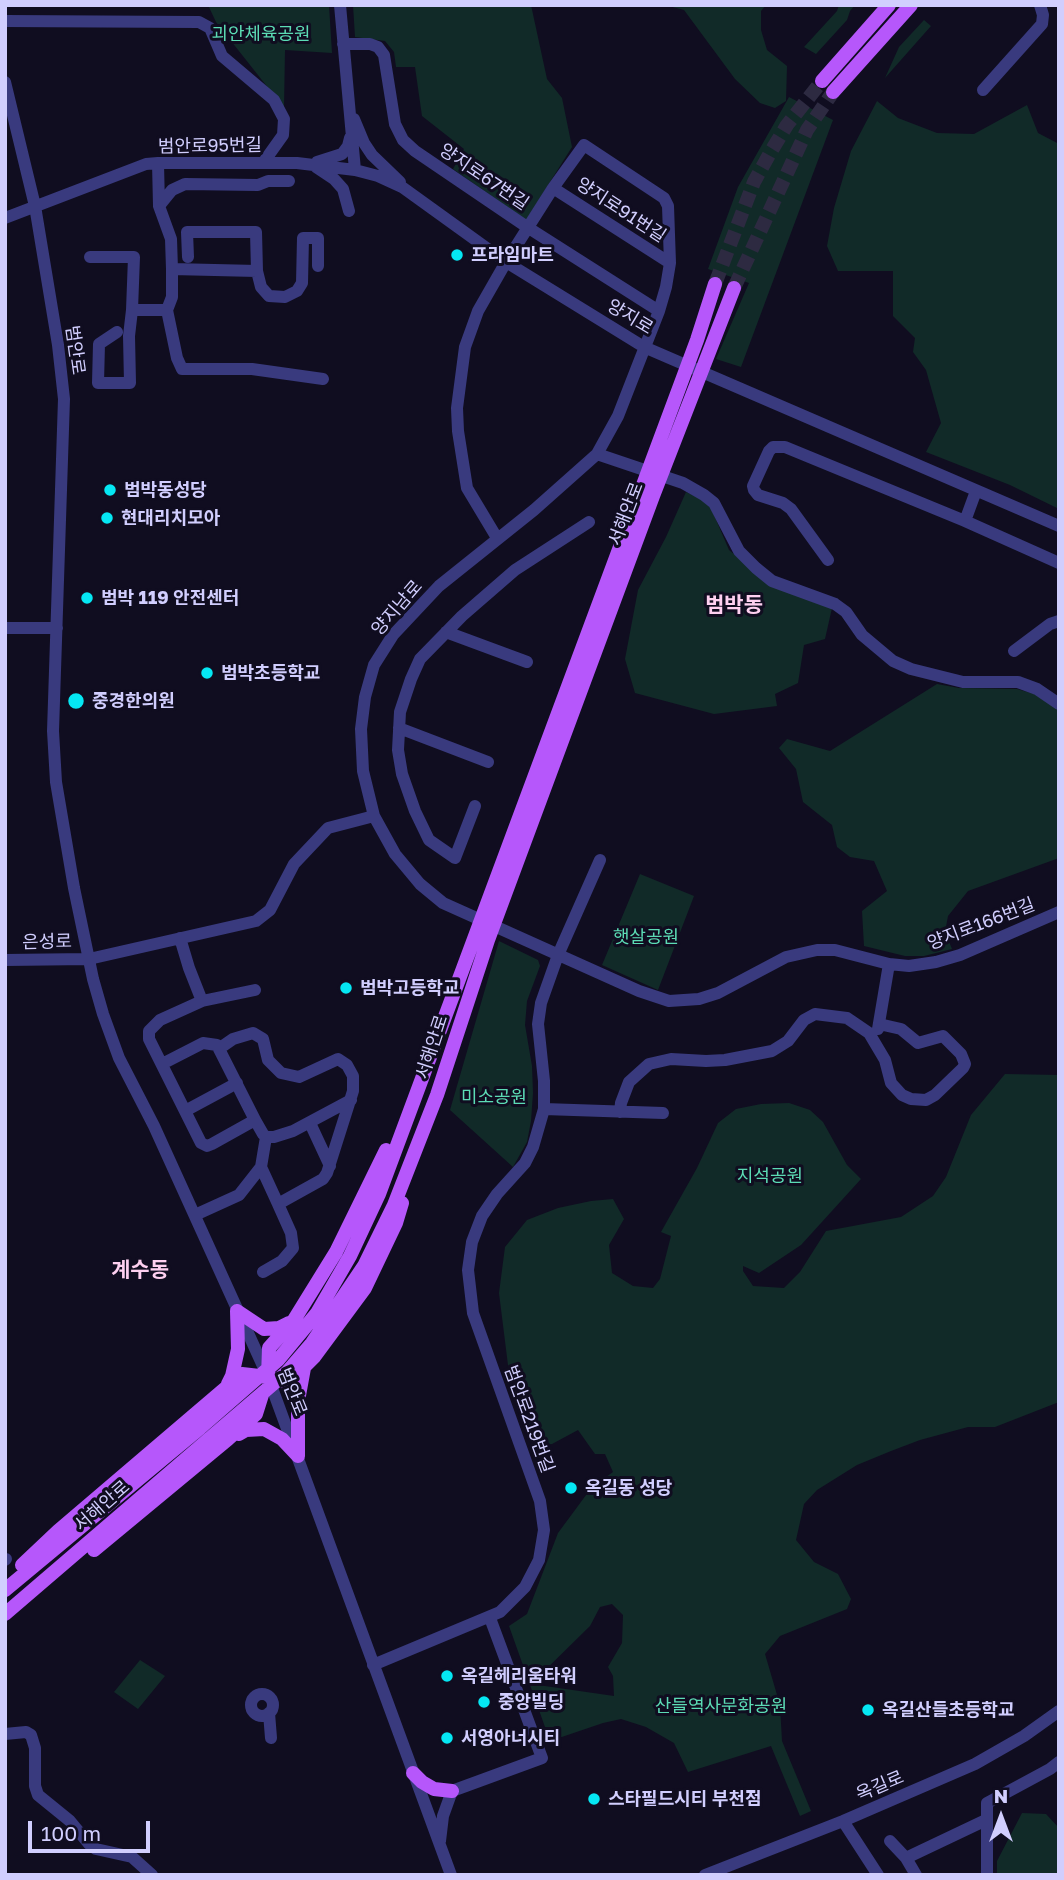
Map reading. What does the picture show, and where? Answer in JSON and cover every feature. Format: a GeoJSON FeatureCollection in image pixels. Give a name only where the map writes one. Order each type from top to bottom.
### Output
{"type":"FeatureCollection","features":[{"type":"Feature","properties":{"kind":"main road"},"geometry":{"type":"LineString","coordinates":[[822,81],[889,5]]}},
{"type":"Feature","properties":{"kind":"main road"},"geometry":{"type":"LineString","coordinates":[[833,92],[911,5]]}},
{"type":"Feature","properties":{"kind":"main road","name":"서해안로"},"geometry":{"type":"LineString","coordinates":[[5,1614],[321,1332],[364,1266],[394,1205],[437,1095],[488,940],[647,492],[715,284]]}},
{"type":"Feature","properties":{"kind":"main road","name":"서해안로"},"geometry":{"type":"LineString","coordinates":[[282,1366],[350,1256],[379,1194],[487,900],[647,492],[712,347],[734,288]]}},
{"type":"Feature","properties":{"kind":"main road"},"geometry":{"type":"LineString","coordinates":[[5,1620],[35,1600],[256,1414],[268,1377],[270,1348],[294,1320],[336,1252],[417,1087]]}},
{"type":"Feature","properties":{"kind":"main road"},"geometry":{"type":"LineString","coordinates":[[5,1580],[58,1531],[242,1374],[268,1377],[288,1384],[304,1368],[348,1312],[379,1261],[396,1223],[437,1095]]}},
{"type":"Feature","properties":{"kind":"main road"},"geometry":{"type":"LineString","coordinates":[[237,1311],[256,1325],[271,1330],[294,1320]]}},
{"type":"Feature","properties":{"kind":"main road"},"geometry":{"type":"LineString","coordinates":[[226,1387],[237,1361],[237,1311]]}},
{"type":"Feature","properties":{"kind":"main road"},"geometry":{"type":"LineString","coordinates":[[299,1456],[298,1401],[304,1368]]}},
{"type":"Feature","properties":{"kind":"main road","name":"서해안로"},"geometry":{"type":"LineString","coordinates":[[5,1590],[246,1398]]}},
{"type":"Feature","properties":{"kind":"main road"},"geometry":{"type":"LineString","coordinates":[[228,1439],[246,1430],[264,1429],[282,1439],[299,1456]]}},
{"type":"Feature","properties":{"kind":"main road"},"geometry":{"type":"LineString","coordinates":[[413,1773],[435,1789],[452,1791]]}},
{"type":"Feature","properties":{"kind":"street"},"geometry":{"type":"LineString","coordinates":[[340,5],[355,170]]}},
{"type":"Feature","properties":{"kind":"street"},"geometry":{"type":"LineString","coordinates":[[983,90],[1042,24],[1044,19],[1040,5]]}},
{"type":"Feature","properties":{"kind":"street"},"geometry":{"type":"LineString","coordinates":[[5,21],[199,22],[210,28],[222,57],[274,100],[284,119],[283,135],[263,163]]}},
{"type":"Feature","properties":{"kind":"street","name":"양지로67번길"},"geometry":{"type":"LineString","coordinates":[[343,44],[370,44],[378,47],[384,55],[395,124],[403,140],[415,151],[527,227],[659,311]]}},
{"type":"Feature","properties":{"kind":"street","name":"범안로"},"geometry":{"type":"LineString","coordinates":[[5,82],[34,206],[58,345],[64,399],[53,731],[61,819],[89,959],[103,1014],[119,1058],[155,1126],[268,1377],[451,1875]]}},
{"type":"Feature","properties":{"kind":"street"},"geometry":{"type":"LineString","coordinates":[[348,97],[364,143],[372,155],[424,203]]}},
{"type":"Feature","properties":{"kind":"street"},"geometry":{"type":"LineString","coordinates":[[310,164],[342,154],[348,146],[351,132]]}},
{"type":"Feature","properties":{"kind":"street","name":"양지로91번길"},"geometry":{"type":"LineString","coordinates":[[498,538],[467,488],[458,431],[461,368],[471,328],[506,262],[584,145]]}},
{"type":"Feature","properties":{"kind":"street","name":"양지남로"},"geometry":{"type":"LineString","coordinates":[[558,955],[443,903],[420,884],[395,854],[374,816],[363,771],[361,729],[365,697],[374,665],[393,635],[439,586],[534,510],[597,454],[618,416],[659,311],[670,262],[668,206],[664,198],[584,145]]}},
{"type":"Feature","properties":{"kind":"street"},"geometry":{"type":"LineString","coordinates":[[158,163],[159,206],[171,239],[172,297],[167,310],[177,358],[182,369],[252,369],[323,379]]}},
{"type":"Feature","properties":{"kind":"street","name":"범안로95번길"},"geometry":{"type":"LineString","coordinates":[[5,218],[146,164],[310,164],[355,170]]}},
{"type":"Feature","properties":{"kind":"street"},"geometry":{"type":"LineString","coordinates":[[310,164],[343,188],[349,211]]}},
{"type":"Feature","properties":{"kind":"street","name":"양지로"},"geometry":{"type":"LineString","coordinates":[[355,170],[402,187],[506,262],[645,346],[1059,526]]}},
{"type":"Feature","properties":{"kind":"street"},"geometry":{"type":"LineString","coordinates":[[159,206],[172,190],[186,184],[258,186],[268,181],[289,181]]}},
{"type":"Feature","properties":{"kind":"street","name":"양지로91번길"},"geometry":{"type":"LineString","coordinates":[[553,188],[670,262]]}},
{"type":"Feature","properties":{"kind":"street"},"geometry":{"type":"LineString","coordinates":[[188,257],[187,232],[256,232],[257,271],[261,287],[269,296],[285,297],[297,291],[302,283],[303,238],[318,238],[318,266]]}},
{"type":"Feature","properties":{"kind":"street"},"geometry":{"type":"LineString","coordinates":[[90,257],[134,257],[129,336],[130,383],[98,383],[99,344],[117,332]]}},
{"type":"Feature","properties":{"kind":"street"},"geometry":{"type":"LineString","coordinates":[[172,269],[257,271]]}},
{"type":"Feature","properties":{"kind":"street"},"geometry":{"type":"LineString","coordinates":[[132,310],[167,310]]}},
{"type":"Feature","properties":{"kind":"street"},"geometry":{"type":"LineString","coordinates":[[828,561],[791,509],[754,491],[753,486],[773,447],[785,447],[1059,563]]}},
{"type":"Feature","properties":{"kind":"street"},"geometry":{"type":"LineString","coordinates":[[597,454],[683,483],[704,495],[714,503],[738,551],[756,568],[772,580],[835,604],[846,612],[862,635],[894,661],[911,669],[963,682],[1018,682],[1037,689],[1059,704]]}},
{"type":"Feature","properties":{"kind":"street"},"geometry":{"type":"LineString","coordinates":[[965,521],[976,491]]}},
{"type":"Feature","properties":{"kind":"street"},"geometry":{"type":"LineString","coordinates":[[475,806],[455,858],[429,840],[415,811],[402,774],[398,750],[400,712],[420,659],[514,570],[589,522]]}},
{"type":"Feature","properties":{"kind":"street"},"geometry":{"type":"LineString","coordinates":[[1014,651],[1049,624],[1059,621]]}},
{"type":"Feature","properties":{"kind":"street"},"geometry":{"type":"LineString","coordinates":[[5,628],[57,628]]}},
{"type":"Feature","properties":{"kind":"street"},"geometry":{"type":"LineString","coordinates":[[446,632],[527,662]]}},
{"type":"Feature","properties":{"kind":"street"},"geometry":{"type":"LineString","coordinates":[[399,728],[488,762]]}},
{"type":"Feature","properties":{"kind":"street"},"geometry":{"type":"LineString","coordinates":[[89,959],[256,921],[270,910],[294,864],[328,828],[374,816]]}},
{"type":"Feature","properties":{"kind":"street","name":"범안로219번길"},"geometry":{"type":"LineString","coordinates":[[373,1665],[490,1618],[510,1605],[531,1578],[541,1550],[543,1521],[537,1491],[473,1312],[468,1279],[469,1261],[475,1233],[486,1208],[530,1156],[544,1109],[538,1016],[541,1003],[558,955],[600,860]]}},
{"type":"Feature","properties":{"kind":"street","name":"양지로166번길"},"geometry":{"type":"LineString","coordinates":[[558,955],[639,991],[670,1001],[699,999],[718,993],[769,965],[802,952],[835,950],[889,964],[909,966],[936,962],[960,955],[1059,912]]}},
{"type":"Feature","properties":{"kind":"street"},"geometry":{"type":"LineString","coordinates":[[180,938],[202,1001]]}},
{"type":"Feature","properties":{"kind":"street","name":"은성로"},"geometry":{"type":"LineString","coordinates":[[5,960],[89,959]]}},
{"type":"Feature","properties":{"kind":"street"},"geometry":{"type":"LineString","coordinates":[[620,1112],[629,1082],[649,1064],[671,1059],[725,1060],[772,1051],[788,1041],[804,1020],[815,1014],[848,1018],[869,1033],[885,1060],[891,1083],[902,1095],[926,1100],[935,1095],[965,1064],[961,1054],[943,1036],[918,1043],[896,1027],[878,1029],[889,964]]}},
{"type":"Feature","properties":{"kind":"street"},"geometry":{"type":"LineString","coordinates":[[255,990],[202,1001],[160,1020],[151,1027],[149,1040],[201,1143],[207,1146],[255,1120]]}},
{"type":"Feature","properties":{"kind":"street"},"geometry":{"type":"LineString","coordinates":[[220,1048],[233,1039],[253,1033],[263,1039],[268,1059],[281,1073],[299,1077],[331,1060],[343,1061],[353,1076],[351,1100],[330,1166],[323,1179],[278,1204]]}},
{"type":"Feature","properties":{"kind":"street"},"geometry":{"type":"LineString","coordinates":[[162,1064],[203,1043],[209,1042],[220,1048],[266,1137],[261,1167],[239,1195],[195,1215]]}},
{"type":"Feature","properties":{"kind":"street"},"geometry":{"type":"LineString","coordinates":[[185,1111],[237,1083]]}},
{"type":"Feature","properties":{"kind":"street"},"geometry":{"type":"LineString","coordinates":[[266,1137],[283,1134],[310,1123],[351,1100]]}},
{"type":"Feature","properties":{"kind":"street"},"geometry":{"type":"LineString","coordinates":[[544,1109],[663,1113]]}},
{"type":"Feature","properties":{"kind":"street"},"geometry":{"type":"LineString","coordinates":[[310,1123],[330,1166]]}},
{"type":"Feature","properties":{"kind":"street"},"geometry":{"type":"LineString","coordinates":[[261,1167],[291,1233],[293,1248],[282,1261],[263,1272]]}},
{"type":"Feature","properties":{"kind":"street"},"geometry":{"type":"LineString","coordinates":[[452,1791],[542,1758],[490,1618]]}},
{"type":"Feature","properties":{"kind":"street","name":"옥길로"},"geometry":{"type":"LineString","coordinates":[[705,1875],[843,1821],[975,1764],[1024,1736],[1059,1711]]}},
{"type":"Feature","properties":{"kind":"street"},"geometry":{"type":"LineString","coordinates":[[269,1713],[271,1738]]}},
{"type":"Feature","properties":{"kind":"street"},"geometry":{"type":"LineString","coordinates":[[5,1734],[26,1732],[31,1735],[35,1748],[35,1786],[38,1795],[70,1821],[89,1844],[96,1849],[132,1857],[152,1875]]}},
{"type":"Feature","properties":{"kind":"street"},"geometry":{"type":"LineString","coordinates":[[987,1875],[987,1803],[1056,1770]]}},
{"type":"Feature","properties":{"kind":"street","name":"범안로"},"geometry":{"type":"LineString","coordinates":[[441,1847],[443,1816],[452,1791]]}},
{"type":"Feature","properties":{"kind":"street"},"geometry":{"type":"LineString","coordinates":[[906,1858],[986,1820]]}},
{"type":"Feature","properties":{"kind":"street"},"geometry":{"type":"LineString","coordinates":[[843,1821],[878,1875]]}},
{"type":"Feature","properties":{"kind":"street"},"geometry":{"type":"LineString","coordinates":[[890,1840],[906,1858],[916,1875]]}},
{"type":"Feature","properties":{"kind":"green space","name":"괴안체육공원"},"geometry":{"type":"Polygon","coordinates":[[[208,5],[329,5],[332,53],[285,50],[284,108],[216,22],[208,5]]]}},
{"type":"Feature","properties":{"kind":"green space"},"geometry":{"type":"Polygon","coordinates":[[[353,5],[531,5],[547,79],[562,98],[572,147],[526,220],[453,169],[464,149],[422,116],[415,67],[396,67],[394,52],[385,41],[355,37],[353,5]]]}},
{"type":"Feature","properties":{"kind":"green space"},"geometry":{"type":"Polygon","coordinates":[[[665,5],[766,5],[761,11],[761,30],[767,50],[787,66],[786,101],[775,108],[760,103],[735,79],[684,10],[665,5]]]}},
{"type":"Feature","properties":{"kind":"green space"},"geometry":{"type":"Polygon","coordinates":[[[839,5],[855,5],[847,20],[816,54],[804,47],[837,11],[839,5]]]}},
{"type":"Feature","properties":{"kind":"green space"},"geometry":{"type":"Polygon","coordinates":[[[924,20],[931,26],[885,78],[899,47],[924,20]]]}},
{"type":"Feature","properties":{"kind":"green space"},"geometry":{"type":"Polygon","coordinates":[[[789,97],[833,120],[741,367],[716,359],[749,283],[708,269],[738,187],[789,97]]]}},
{"type":"Feature","properties":{"kind":"green space"},"geometry":{"type":"Polygon","coordinates":[[[877,101],[898,118],[937,133],[974,134],[1027,105],[1038,133],[1059,144],[1059,509],[1010,485],[926,452],[941,423],[926,370],[913,352],[915,338],[893,316],[893,271],[838,271],[827,246],[834,208],[851,151],[877,101]]]}},
{"type":"Feature","properties":{"kind":"green space"},"geometry":{"type":"Polygon","coordinates":[[[686,492],[701,499],[711,508],[729,550],[770,583],[832,608],[825,639],[804,645],[798,683],[775,694],[777,706],[714,714],[635,693],[625,659],[638,590],[686,492]]]}},
{"type":"Feature","properties":{"kind":"green space"},"geometry":{"type":"Polygon","coordinates":[[[937,684],[959,688],[1017,689],[1041,696],[1059,711],[1059,858],[968,891],[948,916],[945,932],[952,949],[924,956],[905,956],[864,946],[862,911],[887,891],[874,861],[850,857],[837,847],[832,825],[803,802],[796,769],[779,748],[787,739],[830,751],[937,684]]]}},
{"type":"Feature","properties":{"kind":"green space","name":"햇살공원"},"geometry":{"type":"Polygon","coordinates":[[[640,874],[694,896],[658,990],[602,965],[640,874]]]}},
{"type":"Feature","properties":{"kind":"green space","name":"미소공원"},"geometry":{"type":"Polygon","coordinates":[[[499,941],[538,960],[540,966],[527,1001],[525,1025],[532,1066],[531,1121],[527,1142],[513,1167],[450,1110],[499,941]]]}},
{"type":"Feature","properties":{"kind":"green space"},"geometry":{"type":"Polygon","coordinates":[[[1005,1074],[1059,1075],[1059,1402],[995,1427],[968,1427],[891,1451],[857,1465],[817,1490],[804,1504],[796,1540],[814,1562],[838,1574],[851,1599],[847,1609],[780,1636],[765,1654],[780,1705],[782,1741],[811,1811],[800,1816],[771,1746],[688,1772],[674,1743],[646,1727],[621,1719],[550,1741],[509,1626],[527,1614],[558,1533],[592,1487],[613,1472],[605,1454],[595,1454],[578,1430],[552,1444],[535,1446],[518,1389],[509,1373],[499,1293],[505,1247],[527,1220],[558,1208],[613,1199],[624,1219],[609,1245],[612,1273],[633,1286],[653,1288],[660,1279],[671,1236],[661,1232],[697,1168],[718,1123],[736,1109],[761,1104],[789,1103],[810,1110],[823,1122],[847,1165],[861,1179],[801,1245],[759,1273],[743,1266],[743,1271],[753,1286],[784,1288],[800,1272],[826,1231],[901,1217],[933,1196],[946,1177],[971,1115],[1005,1074]],[[612,1604],[600,1607],[590,1626],[531,1684],[614,1696],[613,1676],[608,1667],[622,1643],[623,1615],[612,1604]]]}},
{"type":"Feature","properties":{"kind":"green space"},"geometry":{"type":"Polygon","coordinates":[[[140,1660],[165,1676],[138,1709],[114,1692],[140,1660]]]}},
{"type":"Feature","properties":{"kind":"green space"},"geometry":{"type":"Polygon","coordinates":[[[1022,1813],[1046,1814],[1059,1828],[1059,1875],[997,1875],[997,1861],[1022,1813]]]}},
{"type":"Feature","properties":{"kind":"tunnel"},"geometry":{"type":"LineString","coordinates":[[715,284],[754,182],[787,125],[822,81]]}},
{"type":"Feature","properties":{"kind":"tunnel"},"geometry":{"type":"LineString","coordinates":[[734,288],[807,130],[833,92]]}},
{"type":"Feature","properties":{"kind":"place","name":"프라임마트"},"geometry":{"type":"Point","coordinates":[457,255]}},
{"type":"Feature","properties":{"kind":"place","name":"범박동성당"},"geometry":{"type":"Point","coordinates":[110,490]}},
{"type":"Feature","properties":{"kind":"place","name":"현대리치모아"},"geometry":{"type":"Point","coordinates":[107,518]}},
{"type":"Feature","properties":{"kind":"place","name":"범박 119 안전센터"},"geometry":{"type":"Point","coordinates":[87,598]}},
{"type":"Feature","properties":{"kind":"place","name":"범박초등학교"},"geometry":{"type":"Point","coordinates":[207,673]}},
{"type":"Feature","properties":{"kind":"place","name":"중경한의원"},"geometry":{"type":"Point","coordinates":[76,701]}},
{"type":"Feature","properties":{"kind":"place","name":"범박고등학교"},"geometry":{"type":"Point","coordinates":[346,988]}},
{"type":"Feature","properties":{"kind":"place","name":"옥길동 성당"},"geometry":{"type":"Point","coordinates":[571,1488]}},
{"type":"Feature","properties":{"kind":"place","name":"옥길헤리움타워"},"geometry":{"type":"Point","coordinates":[447,1676]}},
{"type":"Feature","properties":{"kind":"place","name":"중앙빌딩"},"geometry":{"type":"Point","coordinates":[484,1702]}},
{"type":"Feature","properties":{"kind":"place","name":"옥길산들초등학교"},"geometry":{"type":"Point","coordinates":[868,1710]}},
{"type":"Feature","properties":{"kind":"place","name":"서영아너시티"},"geometry":{"type":"Point","coordinates":[447,1738]}},
{"type":"Feature","properties":{"kind":"place","name":"스타필드시티 부천점"},"geometry":{"type":"Point","coordinates":[594,1799]}},
{"type":"Feature","properties":{"kind":"district","name":"범박동"},"geometry":{"type":"Point","coordinates":[734,605]}},
{"type":"Feature","properties":{"kind":"district","name":"계수동"},"geometry":{"type":"Point","coordinates":[140,1270]}},
{"type":"Feature","properties":{"kind":"park label","name":"지석공원"},"geometry":{"type":"Point","coordinates":[770,1176]}},
{"type":"Feature","properties":{"kind":"park label","name":"산들역사문화공원"},"geometry":{"type":"Point","coordinates":[721,1706]}}]}
